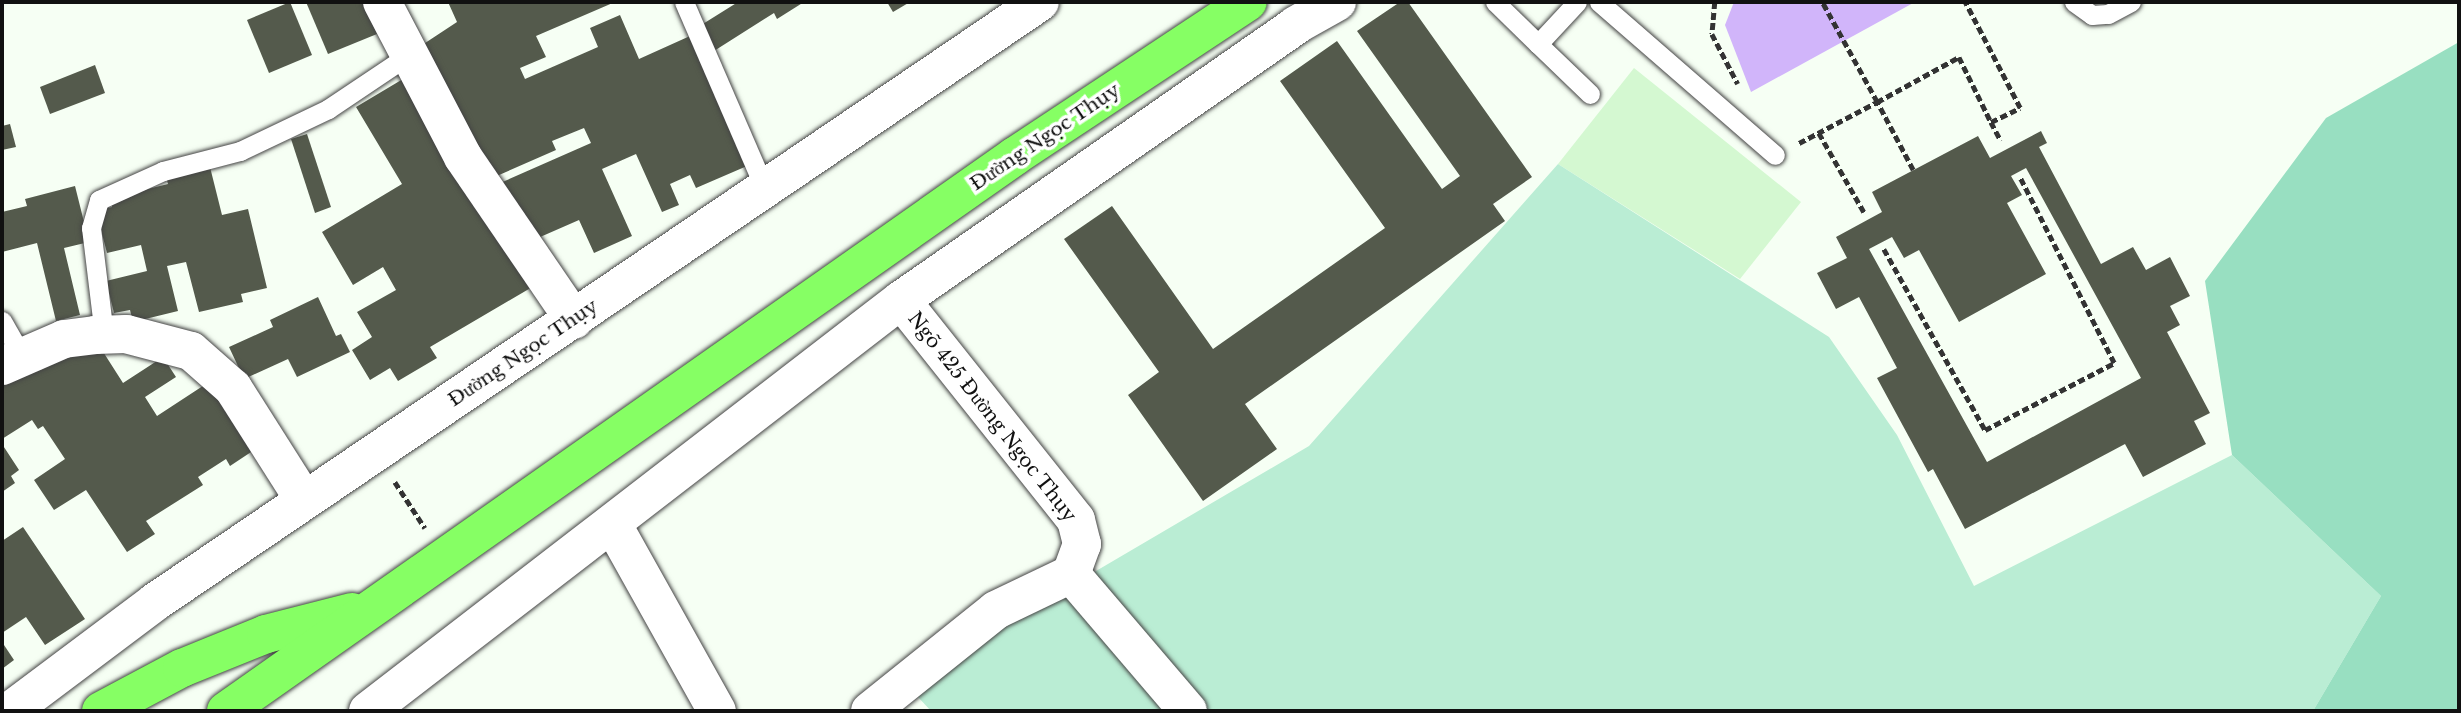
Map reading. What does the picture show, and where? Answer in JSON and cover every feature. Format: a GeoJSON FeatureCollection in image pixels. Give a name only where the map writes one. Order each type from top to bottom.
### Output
{"type":"FeatureCollection","features":[{"type":"Feature","properties":{"kind":"main road","name":"Đường Ngọc Thụy"},"geometry":{"type":"LineString","coordinates":[[226,711],[1015,156],[1248,2]]}},
{"type":"Feature","properties":{"kind":"main road"},"geometry":{"type":"LineString","coordinates":[[101,711],[182,668],[267,634],[374,606]]}},
{"type":"Feature","properties":{"kind":"street"},"geometry":{"type":"LineString","coordinates":[[382,2],[407,56],[463,157],[574,320]]}},
{"type":"Feature","properties":{"kind":"street","name":"Đường Ngọc Thụy"},"geometry":{"type":"LineString","coordinates":[[10,711],[57,672],[304,500],[574,320],[764,187],[1040,2]]}},
{"type":"Feature","properties":{"kind":"street"},"geometry":{"type":"LineString","coordinates":[[368,711],[613,525],[901,300],[1296,25],[1337,2]]}},
{"type":"Feature","properties":{"kind":"street","name":"Ngõ 425 Đường Ngọc Thụy"},"geometry":{"type":"LineString","coordinates":[[901,300],[1076,520],[1082,544],[1071,574]]}},
{"type":"Feature","properties":{"kind":"street"},"geometry":{"type":"LineString","coordinates":[[12,361],[64,339],[104,335],[126,334],[191,351],[233,388],[304,500]]}},
{"type":"Feature","properties":{"kind":"street"},"geometry":{"type":"LineString","coordinates":[[613,525],[717,711]]}},
{"type":"Feature","properties":{"kind":"street"},"geometry":{"type":"LineString","coordinates":[[870,711],[996,610],[1071,574],[1188,711]]}},
{"type":"Feature","properties":{"kind":"lane"},"geometry":{"type":"LineString","coordinates":[[684,2],[764,187]]}},
{"type":"Feature","properties":{"kind":"lane"},"geometry":{"type":"LineString","coordinates":[[1495,2],[1590,94]]}},
{"type":"Feature","properties":{"kind":"lane"},"geometry":{"type":"LineString","coordinates":[[1538,44],[1577,2]]}},
{"type":"Feature","properties":{"kind":"lane"},"geometry":{"type":"LineString","coordinates":[[1599,2],[1775,155]]}},
{"type":"Feature","properties":{"kind":"lane"},"geometry":{"type":"LineString","coordinates":[[2074,2],[2092,15],[2108,14],[2131,2]]}},
{"type":"Feature","properties":{"kind":"lane"},"geometry":{"type":"LineString","coordinates":[[104,335],[91,239],[92,212],[99,200],[163,171],[240,151],[328,109],[407,56]]}},
{"type":"Feature","properties":{"kind":"lane"},"geometry":{"type":"LineString","coordinates":[[2,321],[12,361]]}},
{"type":"Feature","properties":{"kind":"path"},"geometry":{"type":"LineString","coordinates":[[1715,2],[1712,34],[1744,94]]}},
{"type":"Feature","properties":{"kind":"path"},"geometry":{"type":"LineString","coordinates":[[1822,2],[1913,170]]}},
{"type":"Feature","properties":{"kind":"path"},"geometry":{"type":"LineString","coordinates":[[1965,2],[2020,108],[1991,122]]}},
{"type":"Feature","properties":{"kind":"path"},"geometry":{"type":"LineString","coordinates":[[1775,155],[1959,57],[2001,141]]}},
{"type":"Feature","properties":{"kind":"path"},"geometry":{"type":"LineString","coordinates":[[1819,133],[1864,212]]}},
{"type":"Feature","properties":{"kind":"path"},"geometry":{"type":"LineString","coordinates":[[1884,249],[1985,430],[2114,363],[2020,178]]}},
{"type":"Feature","properties":{"kind":"path"},"geometry":{"type":"LineString","coordinates":[[375,453],[445,556]]}},
{"type":"Feature","properties":{"kind":"green space"},"geometry":{"type":"Polygon","coordinates":[[[2459,42],[2459,711],[2313,711],[2381,596],[2232,455],[2205,281],[2326,118],[2459,42]]]}},
{"type":"Feature","properties":{"kind":"green space"},"geometry":{"type":"Polygon","coordinates":[[[1634,68],[1801,202],[1740,279],[1558,164],[1634,68]]]}},
{"type":"Feature","properties":{"kind":"green space"},"geometry":{"type":"Polygon","coordinates":[[[1558,164],[1829,337],[1897,435],[1974,586],[2232,455],[2381,596],[2313,711],[931,711],[905,683],[1309,446],[1558,164]]]}},
{"type":"Feature","properties":{"kind":"shaded area"},"geometry":{"type":"Polygon","coordinates":[[[1734,2],[1915,2],[1751,92],[1725,25],[1734,2]]]}},
{"type":"Feature","properties":{"kind":"building"},"geometry":{"type":"Polygon","coordinates":[[[290,2],[312,55],[269,73],[247,20],[290,2]]]}},
{"type":"Feature","properties":{"kind":"building"},"geometry":{"type":"Polygon","coordinates":[[[306,2],[363,2],[377,34],[328,54],[306,2]]]}},
{"type":"Feature","properties":{"kind":"building"},"geometry":{"type":"Polygon","coordinates":[[[448,2],[615,2],[536,36],[546,57],[520,68],[525,79],[598,47],[590,28],[620,15],[639,59],[690,36],[747,166],[696,188],[690,175],[670,184],[679,205],[662,212],[636,154],[602,169],[632,236],[594,253],[579,220],[531,241],[498,184],[591,143],[584,128],[552,141],[556,150],[483,182],[416,49],[457,22],[448,2]]]}},
{"type":"Feature","properties":{"kind":"building"},"geometry":{"type":"Polygon","coordinates":[[[738,2],[804,2],[777,19],[774,13],[714,51],[698,27],[738,2]]]}},
{"type":"Feature","properties":{"kind":"building"},"geometry":{"type":"Polygon","coordinates":[[[887,2],[910,2],[893,12],[887,2]]]}},
{"type":"Feature","properties":{"kind":"building"},"geometry":{"type":"Polygon","coordinates":[[[1400,2],[1408,2],[1532,177],[1493,204],[1505,221],[1245,404],[1277,449],[1203,501],[1128,395],[1159,372],[1064,239],[1112,206],[1213,349],[1385,228],[1280,81],[1337,41],[1442,189],[1460,176],[1357,31],[1400,2]]]}},
{"type":"Feature","properties":{"kind":"building"},"geometry":{"type":"Polygon","coordinates":[[[95,65],[105,93],[50,114],[40,87],[95,65]]]}},
{"type":"Feature","properties":{"kind":"building"},"geometry":{"type":"Polygon","coordinates":[[[408,76],[534,286],[430,347],[437,358],[398,381],[390,368],[370,380],[352,350],[372,337],[357,312],[396,290],[383,267],[353,285],[322,232],[402,184],[356,107],[408,76]]]}},
{"type":"Feature","properties":{"kind":"building"},"geometry":{"type":"Polygon","coordinates":[[[10,124],[16,147],[2,150],[2,126],[10,124]]]}},
{"type":"Feature","properties":{"kind":"building"},"geometry":{"type":"Polygon","coordinates":[[[2041,131],[2047,143],[2039,147],[2101,264],[2133,247],[2146,270],[2170,257],[2190,296],[2170,306],[2180,325],[2167,332],[2210,413],[2194,421],[2206,444],[2143,477],[2125,444],[1965,529],[1933,469],[1928,472],[1877,378],[1897,368],[1859,297],[1836,309],[1817,273],[1847,258],[1836,237],[1882,212],[1872,192],[1978,136],[1990,158],[2041,131]],[[2026,168],[2011,176],[2022,195],[2007,203],[2046,274],[1959,322],[1919,250],[1904,258],[1892,237],[1869,249],[1987,462],[2141,378],[2026,168]]]}},
{"type":"Feature","properties":{"kind":"building"},"geometry":{"type":"Polygon","coordinates":[[[307,134],[331,207],[315,213],[291,139],[307,134]]]}},
{"type":"Feature","properties":{"kind":"building"},"geometry":{"type":"Polygon","coordinates":[[[210,167],[222,215],[248,209],[267,288],[241,294],[243,302],[199,312],[186,262],[167,266],[178,311],[133,322],[130,310],[114,313],[106,281],[147,271],[141,245],[107,253],[96,211],[112,207],[111,198],[168,184],[166,177],[210,167]]]}},
{"type":"Feature","properties":{"kind":"building"},"geometry":{"type":"Polygon","coordinates":[[[75,186],[89,242],[64,248],[80,315],[56,321],[37,243],[2,252],[2,212],[27,206],[25,199],[75,186]]]}},
{"type":"Feature","properties":{"kind":"building"},"geometry":{"type":"Polygon","coordinates":[[[318,297],[336,336],[341,334],[350,352],[297,377],[288,359],[244,379],[229,347],[273,327],[270,320],[318,297]]]}},
{"type":"Feature","properties":{"kind":"building"},"geometry":{"type":"Polygon","coordinates":[[[93,336],[123,383],[163,357],[176,377],[145,397],[157,416],[212,380],[257,448],[230,466],[226,459],[198,477],[203,485],[146,521],[155,534],[127,552],[86,490],[54,510],[34,480],[65,459],[43,426],[38,429],[32,420],[2,439],[2,378],[33,358],[41,370],[93,336]]]}},
{"type":"Feature","properties":{"kind":"building"},"geometry":{"type":"Polygon","coordinates":[[[2,444],[19,470],[11,476],[15,483],[2,492],[2,444]]]}},
{"type":"Feature","properties":{"kind":"building"},"geometry":{"type":"Polygon","coordinates":[[[23,527],[85,619],[45,645],[26,617],[2,633],[2,541],[23,527]]]}},
{"type":"Feature","properties":{"kind":"building"},"geometry":{"type":"Polygon","coordinates":[[[2,642],[14,660],[2,669],[2,642]]]}}]}
